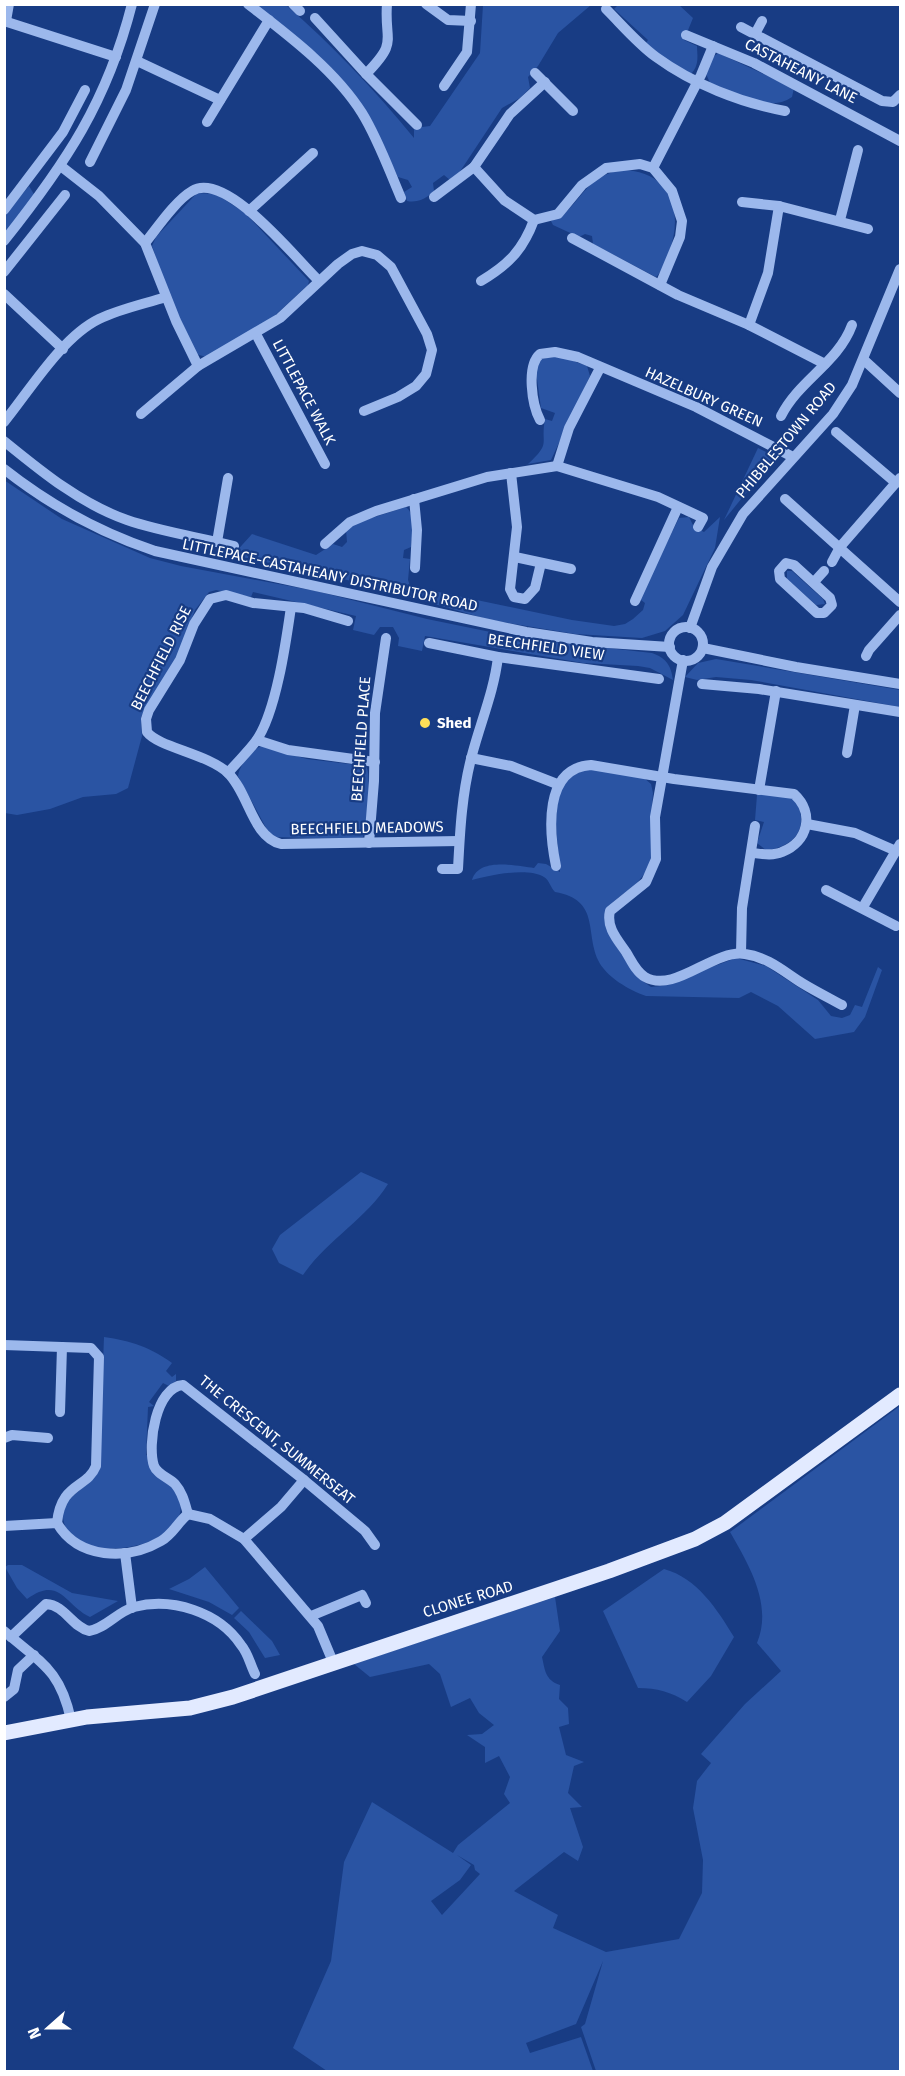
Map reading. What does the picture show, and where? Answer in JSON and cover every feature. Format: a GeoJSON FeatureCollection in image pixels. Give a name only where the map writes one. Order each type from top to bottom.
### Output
{"type":"FeatureCollection","features":[{"type":"Feature","properties":{"kind":"main road","name":"CLONEE ROAD"},"geometry":{"type":"LineString","coordinates":[[4,1733],[71,1720],[190,1708],[232,1697],[333,1662],[516,1604],[695,1539],[724,1523],[900,1395]]}},
{"type":"Feature","properties":{"kind":"street"},"geometry":{"type":"LineString","coordinates":[[9,4],[5,21],[116,57]]}},
{"type":"Feature","properties":{"kind":"street"},"geometry":{"type":"LineString","coordinates":[[4,241],[62,167],[89,120],[116,57],[132,4]]}},
{"type":"Feature","properties":{"kind":"street"},"geometry":{"type":"LineString","coordinates":[[96,158],[137,61],[154,4]]}},
{"type":"Feature","properties":{"kind":"street"},"geometry":{"type":"LineString","coordinates":[[248,4],[326,71],[356,104],[367,121],[401,198]]}},
{"type":"Feature","properties":{"kind":"street"},"geometry":{"type":"LineString","coordinates":[[366,75],[378,62],[389,42],[387,4]]}},
{"type":"Feature","properties":{"kind":"street"},"geometry":{"type":"LineString","coordinates":[[426,4],[448,20],[471,21]]}},
{"type":"Feature","properties":{"kind":"street"},"geometry":{"type":"LineString","coordinates":[[444,86],[466,52],[471,4]]}},
{"type":"Feature","properties":{"kind":"street"},"geometry":{"type":"LineString","coordinates":[[606,9],[657,58],[698,81],[749,103],[785,111]]}},
{"type":"Feature","properties":{"kind":"street"},"geometry":{"type":"LineString","coordinates":[[315,18],[366,75],[417,124]]}},
{"type":"Feature","properties":{"kind":"street"},"geometry":{"type":"LineString","coordinates":[[207,122],[268,20]]}},
{"type":"Feature","properties":{"kind":"street"},"geometry":{"type":"LineString","coordinates":[[754,34],[762,21]]}},
{"type":"Feature","properties":{"kind":"street"},"geometry":{"type":"LineString","coordinates":[[741,27],[882,101],[893,102],[900,95]]}},
{"type":"Feature","properties":{"kind":"street","name":"CASTAHEANY LANE"},"geometry":{"type":"LineString","coordinates":[[686,35],[754,63],[900,141]]}},
{"type":"Feature","properties":{"kind":"street"},"geometry":{"type":"LineString","coordinates":[[653,168],[698,81],[713,46]]}},
{"type":"Feature","properties":{"kind":"street"},"geometry":{"type":"LineString","coordinates":[[137,61],[220,100]]}},
{"type":"Feature","properties":{"kind":"street"},"geometry":{"type":"LineString","coordinates":[[535,73],[573,111]]}},
{"type":"Feature","properties":{"kind":"street"},"geometry":{"type":"LineString","coordinates":[[434,197],[474,167],[510,114],[545,82]]}},
{"type":"Feature","properties":{"kind":"street"},"geometry":{"type":"LineString","coordinates":[[4,210],[63,132],[78,95]]}},
{"type":"Feature","properties":{"kind":"street"},"geometry":{"type":"LineString","coordinates":[[840,220],[858,150]]}},
{"type":"Feature","properties":{"kind":"street"},"geometry":{"type":"LineString","coordinates":[[249,212],[314,153]]}},
{"type":"Feature","properties":{"kind":"street"},"geometry":{"type":"LineString","coordinates":[[474,167],[504,200],[534,220],[558,214],[590,177],[606,168],[640,164],[653,168],[672,191],[682,221],[680,237],[660,285]]}},
{"type":"Feature","properties":{"kind":"street"},"geometry":{"type":"LineString","coordinates":[[62,167],[99,196],[145,243],[166,297],[198,366]]}},
{"type":"Feature","properties":{"kind":"street"},"geometry":{"type":"LineString","coordinates":[[145,243],[186,195],[195,189],[209,188],[223,192],[249,212],[318,281]]}},
{"type":"Feature","properties":{"kind":"street"},"geometry":{"type":"LineString","coordinates":[[4,272],[62,207],[65,195]]}},
{"type":"Feature","properties":{"kind":"street"},"geometry":{"type":"LineString","coordinates":[[742,202],[779,206],[868,229]]}},
{"type":"Feature","properties":{"kind":"street"},"geometry":{"type":"LineString","coordinates":[[749,325],[768,273],[779,206]]}},
{"type":"Feature","properties":{"kind":"street"},"geometry":{"type":"LineString","coordinates":[[481,281],[504,268],[516,255],[526,241],[534,220]]}},
{"type":"Feature","properties":{"kind":"street"},"geometry":{"type":"LineString","coordinates":[[572,238],[586,240],[660,285],[749,325],[825,364]]}},
{"type":"Feature","properties":{"kind":"street"},"geometry":{"type":"LineString","coordinates":[[141,414],[198,366],[280,318],[318,281],[352,254],[362,251],[377,255],[391,267],[431,343],[432,356],[423,379],[409,391],[364,411]]}},
{"type":"Feature","properties":{"kind":"street","name":"PHIBBLESTOWN ROAD"},"geometry":{"type":"LineString","coordinates":[[690,628],[703,587],[726,541],[743,514],[833,414],[852,385],[900,269]]}},
{"type":"Feature","properties":{"kind":"street"},"geometry":{"type":"LineString","coordinates":[[4,294],[63,349]]}},
{"type":"Feature","properties":{"kind":"street"},"geometry":{"type":"LineString","coordinates":[[4,422],[63,349],[98,320],[166,297]]}},
{"type":"Feature","properties":{"kind":"street"},"geometry":{"type":"LineString","coordinates":[[781,416],[792,398],[842,348],[852,325]]}},
{"type":"Feature","properties":{"kind":"street","name":"LITTLEPACE WALK"},"geometry":{"type":"LineString","coordinates":[[256,333],[325,464]]}},
{"type":"Feature","properties":{"kind":"street","name":"HAZELBURY GREEN"},"geometry":{"type":"LineString","coordinates":[[540,420],[533,384],[533,362],[537,357],[549,352],[566,353],[696,407],[793,457]]}},
{"type":"Feature","properties":{"kind":"street"},"geometry":{"type":"LineString","coordinates":[[864,360],[900,393]]}},
{"type":"Feature","properties":{"kind":"street"},"geometry":{"type":"LineString","coordinates":[[557,466],[569,428],[600,368]]}},
{"type":"Feature","properties":{"kind":"street"},"geometry":{"type":"LineString","coordinates":[[832,561],[840,548],[898,481],[836,432]]}},
{"type":"Feature","properties":{"kind":"street"},"geometry":{"type":"LineString","coordinates":[[4,441],[46,475],[98,507],[152,528],[234,546]]}},
{"type":"Feature","properties":{"kind":"street"},"geometry":{"type":"LineString","coordinates":[[325,544],[356,519],[414,499],[462,483],[511,472],[557,466],[658,497],[702,519],[698,527]]}},
{"type":"Feature","properties":{"kind":"street","name":"LITTLEPACE-CASTAHEANY DISTRIBUTOR ROAD"},"geometry":{"type":"LineString","coordinates":[[4,469],[74,518],[120,540],[155,551],[526,632],[592,642],[670,647]]}},
{"type":"Feature","properties":{"kind":"street"},"geometry":{"type":"LineString","coordinates":[[511,472],[517,527],[511,594],[518,599],[525,600],[532,594],[542,563]]}},
{"type":"Feature","properties":{"kind":"street"},"geometry":{"type":"LineString","coordinates":[[217,542],[228,478]]}},
{"type":"Feature","properties":{"kind":"street"},"geometry":{"type":"LineString","coordinates":[[414,499],[417,530],[415,568]]}},
{"type":"Feature","properties":{"kind":"street"},"geometry":{"type":"LineString","coordinates":[[785,499],[900,602]]}},
{"type":"Feature","properties":{"kind":"street"},"geometry":{"type":"LineString","coordinates":[[635,601],[678,507]]}},
{"type":"Feature","properties":{"kind":"street"},"geometry":{"type":"LineString","coordinates":[[515,557],[571,569]]}},
{"type":"Feature","properties":{"kind":"street"},"geometry":{"type":"LineString","coordinates":[[789,563],[814,582],[832,600],[832,605],[822,614],[817,613],[780,579],[779,571],[789,563]]}},
{"type":"Feature","properties":{"kind":"street"},"geometry":{"type":"LineString","coordinates":[[814,582],[824,571]]}},
{"type":"Feature","properties":{"kind":"street","name":"BEECHFIELD RISE"},"geometry":{"type":"LineString","coordinates":[[147,732],[146,719],[150,710],[180,660],[194,624],[210,599],[226,595],[260,604],[291,607],[348,621]]}},
{"type":"Feature","properties":{"kind":"street"},"geometry":{"type":"LineString","coordinates":[[228,773],[257,740],[283,658],[291,607]]}},
{"type":"Feature","properties":{"kind":"street"},"geometry":{"type":"LineString","coordinates":[[866,656],[900,615]]}},
{"type":"Feature","properties":{"kind":"street"},"geometry":{"type":"LineString","coordinates":[[690,628],[702,638],[703,648],[697,657],[683,660],[674,656],[670,647],[675,632],[690,628]]}},
{"type":"Feature","properties":{"kind":"street","name":"BEECHFIELD PLACE"},"geometry":{"type":"LineString","coordinates":[[369,843],[375,762],[375,713],[386,638]]}},
{"type":"Feature","properties":{"kind":"street","name":"BEECHFIELD VIEW"},"geometry":{"type":"LineString","coordinates":[[429,643],[498,657],[659,680]]}},
{"type":"Feature","properties":{"kind":"street"},"geometry":{"type":"LineString","coordinates":[[703,648],[796,667],[900,684]]}},
{"type":"Feature","properties":{"kind":"street"},"geometry":{"type":"LineString","coordinates":[[442,869],[459,869],[459,842],[471,758],[493,692],[498,657]]}},
{"type":"Feature","properties":{"kind":"street"},"geometry":{"type":"LineString","coordinates":[[683,660],[655,817],[656,859],[651,874],[640,889],[610,911],[608,920],[612,930],[639,972],[660,982],[714,960],[741,953],[769,961],[842,1005]]}},
{"type":"Feature","properties":{"kind":"street"},"geometry":{"type":"LineString","coordinates":[[702,684],[776,692],[900,711]]}},
{"type":"Feature","properties":{"kind":"street"},"geometry":{"type":"LineString","coordinates":[[759,790],[776,692]]}},
{"type":"Feature","properties":{"kind":"street"},"geometry":{"type":"LineString","coordinates":[[847,753],[855,705]]}},
{"type":"Feature","properties":{"kind":"street","name":"BEECHFIELD MEADOWS"},"geometry":{"type":"LineString","coordinates":[[147,732],[158,740],[202,756],[228,773],[246,797],[263,834],[272,842],[281,844],[459,842]]}},
{"type":"Feature","properties":{"kind":"street"},"geometry":{"type":"LineString","coordinates":[[257,740],[288,750],[375,762]]}},
{"type":"Feature","properties":{"kind":"street"},"geometry":{"type":"LineString","coordinates":[[471,758],[511,766],[557,784]]}},
{"type":"Feature","properties":{"kind":"street"},"geometry":{"type":"LineString","coordinates":[[552,859],[552,817],[557,784],[570,770],[591,765],[662,777],[794,794],[805,808],[807,824],[800,840],[783,852],[753,853]]}},
{"type":"Feature","properties":{"kind":"street"},"geometry":{"type":"LineString","coordinates":[[807,824],[855,833],[898,847],[863,907]]}},
{"type":"Feature","properties":{"kind":"street"},"geometry":{"type":"LineString","coordinates":[[741,953],[742,908],[753,853],[755,826]]}},
{"type":"Feature","properties":{"kind":"street"},"geometry":{"type":"LineString","coordinates":[[826,890],[863,907],[896,926]]}},
{"type":"Feature","properties":{"kind":"street"},"geometry":{"type":"LineString","coordinates":[[4,1345],[83,1348],[96,1351],[99,1357],[96,1466],[68,1492],[57,1523]]}},
{"type":"Feature","properties":{"kind":"street"},"geometry":{"type":"LineString","coordinates":[[60,1412],[62,1347]]}},
{"type":"Feature","properties":{"kind":"street","name":"THE CRESCENT, SUMMERSEAT"},"geometry":{"type":"LineString","coordinates":[[188,1515],[178,1486],[158,1472],[153,1462],[156,1410],[172,1389],[178,1385],[189,1387],[304,1480],[365,1531],[375,1545]]}},
{"type":"Feature","properties":{"kind":"street"},"geometry":{"type":"LineString","coordinates":[[4,1438],[12,1435],[48,1437]]}},
{"type":"Feature","properties":{"kind":"street"},"geometry":{"type":"LineString","coordinates":[[244,1539],[281,1507],[304,1480]]}},
{"type":"Feature","properties":{"kind":"street"},"geometry":{"type":"LineString","coordinates":[[57,1523],[67,1537],[88,1550],[125,1553],[162,1540],[188,1515],[210,1519],[244,1539],[311,1616],[318,1626],[333,1662]]}},
{"type":"Feature","properties":{"kind":"street"},"geometry":{"type":"LineString","coordinates":[[4,1526],[57,1523]]}},
{"type":"Feature","properties":{"kind":"street"},"geometry":{"type":"LineString","coordinates":[[125,1553],[132,1608]]}},
{"type":"Feature","properties":{"kind":"street"},"geometry":{"type":"LineString","coordinates":[[311,1616],[362,1595],[366,1603]]}},
{"type":"Feature","properties":{"kind":"street"},"geometry":{"type":"LineString","coordinates":[[71,1720],[62,1686],[46,1665],[8,1634],[46,1604],[58,1607],[82,1629],[89,1631],[132,1608],[177,1606],[208,1615],[240,1643],[255,1674]]}},
{"type":"Feature","properties":{"kind":"street"},"geometry":{"type":"LineString","coordinates":[[4,1697],[14,1689],[18,1670],[34,1655]]}},
{"type":"Feature","properties":{"kind":"shaded area"},"geometry":{"type":"Polygon","coordinates":[[[256,5],[286,5],[353,69],[414,138],[414,128],[430,126],[480,53],[483,5],[591,5],[558,33],[538,66],[528,77],[530,88],[520,98],[502,108],[459,173],[450,180],[444,175],[433,183],[434,191],[421,200],[407,201],[404,192],[412,187],[408,180],[398,177],[365,110],[256,5]]]}},
{"type":"Feature","properties":{"kind":"shaded area"},"geometry":{"type":"Polygon","coordinates":[[[618,5],[679,5],[693,18],[684,40],[697,46],[697,63],[694,71],[691,74],[667,61],[646,43],[648,40],[614,9],[618,5]]]}},
{"type":"Feature","properties":{"kind":"shaded area"},"geometry":{"type":"Polygon","coordinates":[[[718,53],[794,88],[792,97],[783,102],[762,103],[710,83],[706,74],[713,57],[718,53]]]}},
{"type":"Feature","properties":{"kind":"shaded area"},"geometry":{"type":"Polygon","coordinates":[[[619,170],[636,171],[650,176],[669,194],[675,221],[673,236],[664,265],[656,277],[593,244],[592,236],[585,234],[579,237],[553,225],[551,221],[569,210],[595,181],[619,170]]]}},
{"type":"Feature","properties":{"kind":"shaded area"},"geometry":{"type":"Polygon","coordinates":[[[29,186],[35,196],[5,235],[5,214],[29,186]]]}},
{"type":"Feature","properties":{"kind":"shaded area"},"geometry":{"type":"Polygon","coordinates":[[[197,193],[216,194],[245,213],[309,281],[308,285],[271,319],[206,357],[196,354],[168,292],[152,246],[156,237],[197,193]]]}},
{"type":"Feature","properties":{"kind":"shaded area"},"geometry":{"type":"Polygon","coordinates":[[[560,356],[587,366],[590,376],[551,460],[528,464],[543,447],[545,419],[552,421],[555,413],[541,408],[536,372],[540,359],[560,356]]]}},
{"type":"Feature","properties":{"kind":"shaded area"},"geometry":{"type":"Polygon","coordinates":[[[758,448],[770,454],[773,460],[724,520],[758,448]]]}},
{"type":"Feature","properties":{"kind":"shaded area"},"geometry":{"type":"Polygon","coordinates":[[[4,480],[62,519],[150,558],[181,566],[316,591],[427,619],[520,638],[652,653],[667,663],[673,680],[650,668],[583,663],[425,636],[422,651],[398,646],[399,638],[393,627],[380,627],[374,635],[353,630],[356,616],[253,592],[251,597],[216,590],[209,592],[195,610],[179,652],[141,717],[142,736],[128,788],[116,794],[83,797],[50,809],[17,815],[5,813],[4,480]]]}},
{"type":"Feature","properties":{"kind":"shaded area"},"geometry":{"type":"Polygon","coordinates":[[[406,507],[412,515],[413,526],[411,547],[404,550],[403,558],[410,559],[408,580],[410,586],[572,620],[614,626],[625,624],[643,610],[645,603],[641,600],[641,595],[679,518],[689,517],[694,527],[704,532],[720,517],[715,548],[683,615],[665,631],[642,638],[575,634],[490,620],[365,584],[233,555],[252,534],[316,555],[333,544],[342,547],[347,542],[346,530],[359,522],[406,507]]]}},
{"type":"Feature","properties":{"kind":"shaded area"},"geometry":{"type":"Polygon","coordinates":[[[787,571],[792,571],[823,599],[825,604],[816,605],[787,579],[787,571]]]}},
{"type":"Feature","properties":{"kind":"shaded area"},"geometry":{"type":"Polygon","coordinates":[[[716,659],[900,690],[900,707],[751,680],[716,677],[697,680],[685,677],[698,663],[716,659]]]}},
{"type":"Feature","properties":{"kind":"shaded area"},"geometry":{"type":"Polygon","coordinates":[[[262,746],[307,759],[366,766],[369,789],[363,837],[355,839],[271,837],[238,776],[247,758],[262,746]]]}},
{"type":"Feature","properties":{"kind":"shaded area"},"geometry":{"type":"Polygon","coordinates":[[[589,769],[644,778],[651,784],[653,838],[650,862],[643,876],[634,886],[614,901],[605,919],[608,931],[618,949],[641,979],[651,987],[661,986],[736,958],[766,966],[818,1000],[831,1016],[842,1018],[850,1015],[855,1005],[862,1007],[878,967],[882,970],[865,1017],[854,1032],[815,1039],[778,1006],[751,992],[739,998],[646,996],[625,986],[606,972],[594,949],[585,909],[569,896],[555,892],[544,877],[519,872],[472,880],[482,868],[499,865],[534,868],[538,863],[546,864],[560,872],[556,824],[558,800],[568,779],[589,769]]]}},
{"type":"Feature","properties":{"kind":"shaded area"},"geometry":{"type":"Polygon","coordinates":[[[757,795],[786,796],[797,802],[801,819],[800,827],[788,843],[766,850],[757,843],[764,822],[755,820],[757,795]]]}},
{"type":"Feature","properties":{"kind":"shaded area"},"geometry":{"type":"Polygon","coordinates":[[[361,1172],[388,1184],[379,1197],[323,1251],[303,1275],[279,1263],[272,1249],[280,1235],[361,1172]]]}},
{"type":"Feature","properties":{"kind":"shaded area"},"geometry":{"type":"Polygon","coordinates":[[[104,1337],[132,1343],[156,1353],[172,1363],[166,1371],[172,1377],[176,1374],[176,1381],[169,1386],[163,1383],[149,1402],[154,1406],[148,1407],[146,1455],[150,1456],[162,1477],[178,1494],[180,1501],[178,1518],[167,1532],[149,1542],[128,1547],[105,1548],[85,1544],[70,1534],[63,1517],[64,1509],[72,1496],[90,1482],[99,1470],[104,1337]]]}},
{"type":"Feature","properties":{"kind":"shaded area"},"geometry":{"type":"Polygon","coordinates":[[[900,1406],[900,2071],[596,2071],[581,2027],[585,2024],[603,1961],[576,2024],[526,2043],[530,2053],[581,2037],[593,2071],[327,2071],[293,2048],[331,1961],[344,1862],[372,1802],[453,1853],[458,1845],[510,1803],[504,1794],[510,1777],[499,1756],[485,1763],[485,1747],[467,1735],[482,1734],[494,1725],[479,1713],[470,1698],[451,1707],[440,1674],[429,1664],[370,1677],[354,1664],[555,1597],[560,1631],[542,1657],[549,1677],[560,1685],[559,1699],[568,1708],[569,1724],[559,1727],[566,1755],[584,1762],[574,1766],[568,1793],[582,1807],[570,1808],[583,1847],[578,1861],[564,1852],[514,1891],[558,1915],[553,1928],[606,1952],[679,1939],[702,1893],[703,1860],[693,1808],[697,1781],[711,1763],[701,1754],[745,1704],[781,1671],[757,1643],[762,1614],[757,1586],[730,1532],[900,1406]],[[457,1855],[471,1865],[460,1880],[431,1901],[442,1915],[480,1874],[475,1870],[474,1865],[457,1855]]]}},
{"type":"Feature","properties":{"kind":"shaded area"},"geometry":{"type":"Polygon","coordinates":[[[22,1565],[72,1593],[118,1601],[90,1617],[55,1591],[38,1592],[27,1599],[17,1588],[5,1567],[22,1565]]]}},
{"type":"Feature","properties":{"kind":"shaded area"},"geometry":{"type":"Polygon","coordinates":[[[205,1567],[239,1608],[232,1615],[209,1602],[169,1589],[189,1579],[205,1567]]]}},
{"type":"Feature","properties":{"kind":"shaded area"},"geometry":{"type":"Polygon","coordinates":[[[664,1569],[676,1573],[696,1587],[721,1616],[734,1637],[711,1676],[687,1702],[664,1691],[638,1688],[603,1611],[664,1569]]]}},
{"type":"Feature","properties":{"kind":"shaded area"},"geometry":{"type":"Polygon","coordinates":[[[241,1611],[272,1641],[280,1655],[265,1658],[249,1632],[234,1618],[241,1611]]]}},
{"type":"Feature","properties":{"kind":"place","name":"Shed"},"geometry":{"type":"Point","coordinates":[425,723]}}]}
